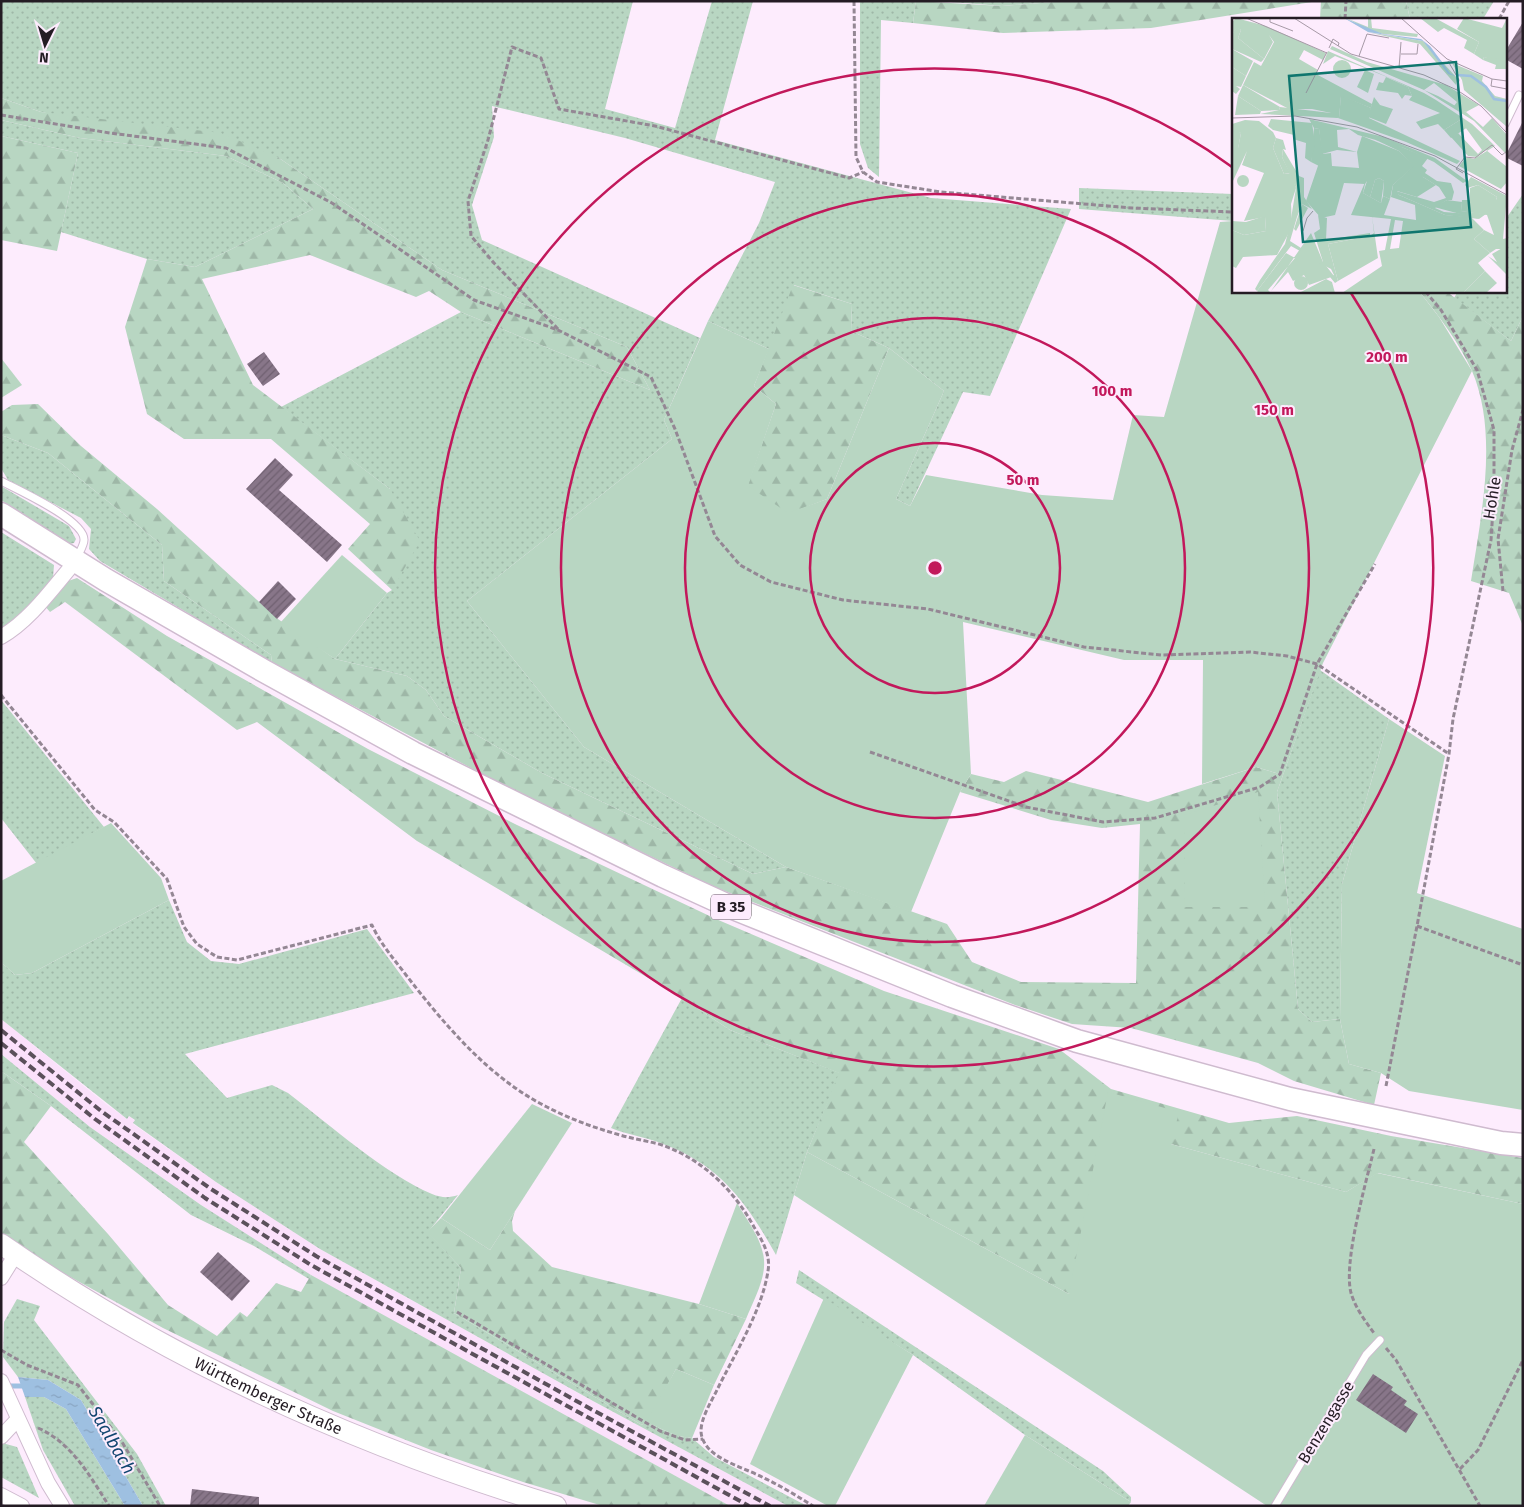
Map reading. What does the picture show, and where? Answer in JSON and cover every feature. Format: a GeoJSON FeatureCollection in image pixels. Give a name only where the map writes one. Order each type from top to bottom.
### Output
{"type":"FeatureCollection","features":[{"type":"Feature","properties":{"kind":"main road","name":"B 35"},"geometry":{"type":"LineString","coordinates":[[1,514],[76,561],[264,671],[413,753],[662,876],[806,938],[952,996],[1077,1041],[1290,1099],[1523,1145]]}},
{"type":"Feature","properties":{"kind":"main road","name":"Württemberger Straße"},"geometry":{"type":"LineString","coordinates":[[8,1249],[108,1315],[157,1342],[299,1411],[517,1500],[556,1506]]}},
{"type":"Feature","properties":{"kind":"street"},"geometry":{"type":"LineString","coordinates":[[1,636],[12,631],[36,607],[76,561]]}},
{"type":"Feature","properties":{"kind":"street"},"geometry":{"type":"LineString","coordinates":[[1,1278],[8,1249]]}},
{"type":"Feature","properties":{"kind":"street"},"geometry":{"type":"LineString","coordinates":[[1,1381],[48,1483],[62,1506]]}},
{"type":"Feature","properties":{"kind":"street"},"geometry":{"type":"LineString","coordinates":[[1,1437],[18,1420]]}},
{"type":"Feature","properties":{"kind":"street"},"geometry":{"type":"LineString","coordinates":[[1,1495],[22,1506]]}},
{"type":"Feature","properties":{"kind":"lane"},"geometry":{"type":"LineString","coordinates":[[1506,122],[1519,95]]}},
{"type":"Feature","properties":{"kind":"lane"},"geometry":{"type":"LineString","coordinates":[[1,481],[67,518],[82,530],[84,540],[76,561]]}},
{"type":"Feature","properties":{"kind":"lane","name":"Benzengasse"},"geometry":{"type":"LineString","coordinates":[[1275,1506],[1366,1355],[1380,1340]]}},
{"type":"Feature","properties":{"kind":"path"},"geometry":{"type":"LineString","coordinates":[[854,1],[856,157],[863,172],[877,182],[941,192],[1132,208],[1232,212]]}},
{"type":"Feature","properties":{"kind":"path"},"geometry":{"type":"LineString","coordinates":[[1345,18],[1346,1]]}},
{"type":"Feature","properties":{"kind":"path"},"geometry":{"type":"LineString","coordinates":[[1500,18],[1509,1]]}},
{"type":"Feature","properties":{"kind":"path"},"geometry":{"type":"LineString","coordinates":[[558,330],[494,264],[471,236],[468,201],[488,140],[512,47],[541,58],[559,110],[655,126],[850,178],[863,172]]}},
{"type":"Feature","properties":{"kind":"path"},"geometry":{"type":"LineString","coordinates":[[1,115],[110,133],[226,148],[332,202],[474,300],[558,330],[651,377],[675,429],[715,536],[740,565],[771,582],[843,600],[928,609],[1084,647],[1161,655],[1250,652],[1287,656],[1317,664],[1449,754]]}},
{"type":"Feature","properties":{"kind":"path"},"geometry":{"type":"LineString","coordinates":[[1386,1086],[1418,926],[1449,754],[1453,719],[1491,540],[1494,494],[1494,430],[1477,370],[1441,310],[1426,292]]}},
{"type":"Feature","properties":{"kind":"path","name":"Hohle"},"geometry":{"type":"LineString","coordinates":[[1503,591],[1498,539],[1512,450],[1523,410]]}},
{"type":"Feature","properties":{"kind":"path"},"geometry":{"type":"LineString","coordinates":[[1491,540],[1498,539]]}},
{"type":"Feature","properties":{"kind":"path"},"geometry":{"type":"LineString","coordinates":[[870,752],[1026,807],[1103,822],[1155,818],[1260,787],[1280,774],[1317,664],[1375,564]]}},
{"type":"Feature","properties":{"kind":"path"},"geometry":{"type":"LineString","coordinates":[[1,695],[95,810],[114,822],[167,878],[184,927],[197,944],[217,957],[237,960],[372,925],[378,939],[419,992],[473,1051],[500,1077],[523,1094],[575,1120],[620,1135],[662,1145],[681,1154],[702,1167],[725,1186],[744,1210],[761,1239],[768,1254],[768,1270],[753,1316],[704,1418],[701,1432],[711,1451],[813,1506]]}},
{"type":"Feature","properties":{"kind":"path"},"geometry":{"type":"LineString","coordinates":[[1418,926],[1523,965]]}},
{"type":"Feature","properties":{"kind":"path"},"geometry":{"type":"LineString","coordinates":[[1374,1149],[1348,1271],[1351,1293],[1360,1314],[1396,1360],[1480,1506]]}},
{"type":"Feature","properties":{"kind":"path"},"geometry":{"type":"LineString","coordinates":[[457,1312],[660,1431],[685,1440],[703,1439]]}},
{"type":"Feature","properties":{"kind":"path"},"geometry":{"type":"LineString","coordinates":[[1,1350],[27,1365],[78,1385],[122,1442],[160,1506]]}},
{"type":"Feature","properties":{"kind":"path"},"geometry":{"type":"LineString","coordinates":[[1460,1469],[1478,1450],[1523,1360]]}},
{"type":"Feature","properties":{"kind":"path"},"geometry":{"type":"LineString","coordinates":[[18,1420],[45,1431],[71,1451],[82,1464],[109,1506]]}},
{"type":"Feature","properties":{"kind":"shaded area"},"geometry":{"type":"Polygon","coordinates":[[[1,1019],[106,1104],[127,1119],[129,1116],[135,1121],[133,1124],[216,1182],[320,1249],[593,1401],[788,1506],[730,1506],[306,1273],[201,1205],[90,1127],[1,1054],[1,1019]]]}},
{"type":"Feature","properties":{"kind":"green space"},"geometry":{"type":"Polygon","coordinates":[[[1,1],[633,1],[605,109],[675,128],[712,1],[753,1],[715,140],[931,198],[1071,209],[990,396],[963,392],[910,506],[896,499],[944,391],[889,348],[851,331],[852,304],[794,285],[769,349],[708,321],[759,223],[775,182],[625,138],[492,106],[494,137],[472,205],[482,240],[700,338],[664,420],[672,439],[467,601],[584,747],[786,867],[753,874],[542,773],[444,716],[426,690],[407,676],[335,659],[387,593],[392,590],[390,489],[281,407],[461,312],[650,390],[627,347],[442,270],[279,158],[41,112],[1,98],[1,1]]]}},
{"type":"Feature","properties":{"kind":"green space"},"geometry":{"type":"Polygon","coordinates":[[[860,1],[916,1],[913,23],[881,20],[879,177],[868,168],[860,144],[860,1]]]}},
{"type":"Feature","properties":{"kind":"green space"},"geometry":{"type":"Polygon","coordinates":[[[916,1],[1002,6],[1065,1],[1318,1],[1151,28],[1003,33],[913,23],[916,1]]]}},
{"type":"Feature","properties":{"kind":"green space"},"geometry":{"type":"Polygon","coordinates":[[[938,1],[1065,1],[1002,6],[938,1]]]}},
{"type":"Feature","properties":{"kind":"green space"},"geometry":{"type":"Polygon","coordinates":[[[1321,1],[1406,1],[1410,18],[1320,18],[1321,1]]]}},
{"type":"Feature","properties":{"kind":"green space"},"geometry":{"type":"Polygon","coordinates":[[[1406,1],[1494,1],[1484,18],[1410,18],[1406,1]]]}},
{"type":"Feature","properties":{"kind":"green space"},"geometry":{"type":"Polygon","coordinates":[[[1,98],[41,112],[221,133],[279,158],[442,270],[627,347],[650,390],[461,312],[429,291],[416,297],[310,255],[202,279],[253,385],[390,489],[420,541],[392,590],[348,549],[370,524],[271,439],[184,439],[147,414],[125,327],[147,259],[195,267],[313,209],[283,183],[226,156],[80,138],[1,120],[1,98]]]}},
{"type":"Feature","properties":{"kind":"green space"},"geometry":{"type":"Polygon","coordinates":[[[1,120],[80,138],[226,156],[283,183],[313,209],[195,267],[147,259],[61,232],[78,153],[1,136],[1,120]]]}},
{"type":"Feature","properties":{"kind":"green space"},"geometry":{"type":"Polygon","coordinates":[[[1,136],[78,153],[57,251],[1,240],[1,136]]]}},
{"type":"Feature","properties":{"kind":"green space"},"geometry":{"type":"Polygon","coordinates":[[[1079,188],[1232,194],[1232,221],[1079,209],[1079,188]]]}},
{"type":"Feature","properties":{"kind":"green space"},"geometry":{"type":"Polygon","coordinates":[[[1523,194],[1523,316],[1511,341],[1454,298],[1457,292],[1506,292],[1506,219],[1523,194]]]}},
{"type":"Feature","properties":{"kind":"green space"},"geometry":{"type":"Polygon","coordinates":[[[1232,221],[1232,292],[1420,292],[1439,317],[1472,371],[1323,663],[1283,775],[1256,767],[1202,784],[1203,660],[1124,660],[963,622],[971,774],[960,792],[911,912],[786,867],[584,747],[467,601],[672,439],[664,420],[708,321],[769,349],[754,386],[776,404],[748,486],[788,513],[827,499],[889,348],[944,391],[896,499],[910,506],[926,475],[1042,495],[1113,500],[1133,415],[1164,417],[1220,222],[1232,221]]]}},
{"type":"Feature","properties":{"kind":"green space"},"geometry":{"type":"Polygon","coordinates":[[[793,285],[852,304],[851,331],[889,348],[827,499],[788,514],[747,487],[776,404],[754,386],[793,285]]]}},
{"type":"Feature","properties":{"kind":"green space"},"geometry":{"type":"Polygon","coordinates":[[[1420,292],[1447,292],[1511,341],[1523,316],[1523,626],[1509,593],[1471,581],[1483,503],[1486,448],[1485,421],[1480,395],[1472,371],[1455,339],[1420,292]]]}},
{"type":"Feature","properties":{"kind":"green space"},"geometry":{"type":"Polygon","coordinates":[[[1,358],[22,385],[1,398],[1,358]]]}},
{"type":"Feature","properties":{"kind":"green space"},"geometry":{"type":"Polygon","coordinates":[[[38,404],[81,446],[157,509],[278,619],[335,659],[407,676],[426,690],[444,716],[542,773],[753,874],[786,867],[947,924],[972,962],[1021,982],[1136,983],[1140,824],[1102,828],[1051,820],[960,792],[971,774],[1004,782],[1026,771],[1148,802],[1256,767],[1283,775],[1277,792],[1298,1009],[1312,1022],[1340,1019],[1349,1064],[1381,1073],[1374,1105],[1294,1081],[1258,1063],[1131,1028],[1072,1024],[1015,1005],[712,886],[507,787],[272,663],[271,655],[164,581],[162,545],[48,453],[1,435],[1,412],[12,405],[38,404]]]}},
{"type":"Feature","properties":{"kind":"green space"},"geometry":{"type":"Polygon","coordinates":[[[1,435],[48,453],[162,545],[164,581],[271,655],[272,663],[100,561],[89,549],[91,529],[81,518],[8,480],[1,468],[1,435]]]}},
{"type":"Feature","properties":{"kind":"green space"},"geometry":{"type":"Polygon","coordinates":[[[1,486],[69,526],[76,539],[74,543],[69,544],[1,500],[1,486]]]}},
{"type":"Feature","properties":{"kind":"green space"},"geometry":{"type":"Polygon","coordinates":[[[1,532],[54,565],[53,578],[22,615],[1,632],[1,532]]]}},
{"type":"Feature","properties":{"kind":"green space"},"geometry":{"type":"Polygon","coordinates":[[[342,555],[387,593],[335,659],[280,623],[342,555]]]}},
{"type":"Feature","properties":{"kind":"green space"},"geometry":{"type":"Polygon","coordinates":[[[77,578],[167,636],[368,749],[517,825],[716,919],[884,991],[1059,1049],[1111,1089],[1229,1123],[1297,1116],[1391,1136],[1523,1158],[1523,1204],[1378,1173],[1346,1192],[1171,1144],[1069,1294],[807,1152],[839,1073],[730,1030],[682,998],[417,841],[257,722],[237,730],[65,602],[50,612],[44,605],[62,583],[77,578]]]}},
{"type":"Feature","properties":{"kind":"green space"},"geometry":{"type":"Polygon","coordinates":[[[1320,670],[1389,719],[1342,884],[1340,1019],[1312,1022],[1298,1009],[1277,792],[1320,670]]]}},
{"type":"Feature","properties":{"kind":"green space"},"geometry":{"type":"Polygon","coordinates":[[[1,700],[104,827],[37,864],[1,818],[1,700]]]}},
{"type":"Feature","properties":{"kind":"green space"},"geometry":{"type":"Polygon","coordinates":[[[1389,719],[1445,756],[1417,893],[1523,929],[1523,1110],[1409,1091],[1381,1073],[1349,1064],[1340,1019],[1342,884],[1389,719]]]}},
{"type":"Feature","properties":{"kind":"green space"},"geometry":{"type":"Polygon","coordinates":[[[1258,792],[1265,907],[1185,907],[1184,815],[1258,792]]]}},
{"type":"Feature","properties":{"kind":"green space"},"geometry":{"type":"Polygon","coordinates":[[[111,823],[161,878],[169,900],[32,973],[15,975],[1,962],[1,881],[111,823]]]}},
{"type":"Feature","properties":{"kind":"green space"},"geometry":{"type":"Polygon","coordinates":[[[169,900],[187,942],[211,961],[239,964],[367,929],[414,993],[185,1054],[227,1098],[272,1085],[288,1093],[377,1162],[414,1185],[439,1196],[458,1195],[428,1232],[461,1268],[454,1313],[642,1425],[646,1422],[677,1436],[692,1438],[714,1457],[807,1506],[788,1506],[593,1401],[320,1249],[216,1182],[133,1123],[135,1120],[129,1116],[127,1119],[1,1019],[1,962],[15,975],[32,973],[169,900]]]}},
{"type":"Feature","properties":{"kind":"green space"},"geometry":{"type":"Polygon","coordinates":[[[682,998],[730,1030],[840,1073],[807,1152],[776,1255],[743,1203],[730,1188],[701,1163],[657,1142],[611,1128],[682,998]]]}},
{"type":"Feature","properties":{"kind":"green space"},"geometry":{"type":"Polygon","coordinates":[[[1,1054],[90,1127],[201,1205],[311,1275],[309,1279],[254,1246],[191,1215],[51,1106],[1,1071],[1,1054]]]}},
{"type":"Feature","properties":{"kind":"green space"},"geometry":{"type":"Polygon","coordinates":[[[1,1071],[51,1106],[24,1142],[108,1234],[168,1305],[217,1336],[240,1312],[247,1317],[276,1283],[301,1292],[311,1275],[730,1506],[603,1506],[523,1482],[431,1450],[333,1411],[163,1328],[23,1251],[1,1235],[1,1071]]]}},
{"type":"Feature","properties":{"kind":"green space"},"geometry":{"type":"Polygon","coordinates":[[[1108,1092],[1179,1112],[1171,1144],[1346,1192],[1377,1173],[1523,1204],[1523,1506],[1267,1506],[794,1195],[807,1152],[1069,1294],[1108,1092]]]}},
{"type":"Feature","properties":{"kind":"green space"},"geometry":{"type":"Polygon","coordinates":[[[532,1104],[572,1123],[490,1250],[441,1218],[532,1104]]]}},
{"type":"Feature","properties":{"kind":"green space"},"geometry":{"type":"Polygon","coordinates":[[[737,1203],[759,1242],[764,1258],[762,1280],[746,1319],[699,1304],[737,1203]]]}},
{"type":"Feature","properties":{"kind":"green space"},"geometry":{"type":"Polygon","coordinates":[[[515,1211],[512,1221],[513,1231],[552,1267],[699,1304],[746,1319],[714,1385],[676,1369],[649,1420],[642,1425],[454,1313],[461,1268],[427,1232],[441,1218],[490,1250],[515,1211]]]}},
{"type":"Feature","properties":{"kind":"green space"},"geometry":{"type":"Polygon","coordinates":[[[799,1270],[1103,1471],[1131,1497],[1131,1502],[1025,1435],[913,1355],[796,1283],[799,1270]]]}},
{"type":"Feature","properties":{"kind":"green space"},"geometry":{"type":"Polygon","coordinates":[[[824,1298],[913,1355],[835,1506],[828,1506],[750,1464],[824,1298]]]}},
{"type":"Feature","properties":{"kind":"green space"},"geometry":{"type":"Polygon","coordinates":[[[17,1299],[40,1306],[34,1320],[137,1454],[166,1506],[143,1506],[81,1400],[48,1380],[18,1377],[3,1357],[4,1322],[17,1299]]]}},
{"type":"Feature","properties":{"kind":"green space"},"geometry":{"type":"Polygon","coordinates":[[[676,1369],[714,1385],[692,1438],[677,1436],[646,1422],[676,1369]]]}},
{"type":"Feature","properties":{"kind":"green space"},"geometry":{"type":"Polygon","coordinates":[[[25,1397],[44,1397],[66,1409],[125,1506],[75,1506],[43,1450],[25,1397]]]}},
{"type":"Feature","properties":{"kind":"green space"},"geometry":{"type":"Polygon","coordinates":[[[1,1433],[6,1444],[17,1447],[39,1498],[1,1477],[1,1433]]]}},
{"type":"Feature","properties":{"kind":"green space"},"geometry":{"type":"Polygon","coordinates":[[[1025,1435],[1131,1502],[1128,1506],[984,1506],[1025,1435]]]}},
{"type":"Feature","properties":{"kind":"water"},"geometry":{"type":"Polygon","coordinates":[[[18,1377],[48,1380],[81,1400],[143,1506],[125,1506],[66,1409],[44,1397],[25,1397],[18,1377]]]}},
{"type":"Feature","properties":{"kind":"building"},"geometry":{"type":"Polygon","coordinates":[[[1523,22],[1523,69],[1506,60],[1506,50],[1523,22]]]}},
{"type":"Feature","properties":{"kind":"building"},"geometry":{"type":"Polygon","coordinates":[[[1523,121],[1523,166],[1506,158],[1523,121]]]}},
{"type":"Feature","properties":{"kind":"building"},"geometry":{"type":"Polygon","coordinates":[[[264,352],[280,374],[263,386],[247,364],[264,352]]]}},
{"type":"Feature","properties":{"kind":"building"},"geometry":{"type":"Polygon","coordinates":[[[275,458],[293,475],[279,490],[342,545],[327,562],[246,489],[275,458]]]}},
{"type":"Feature","properties":{"kind":"building"},"geometry":{"type":"Polygon","coordinates":[[[278,581],[296,599],[277,619],[259,602],[278,581]]]}},
{"type":"Feature","properties":{"kind":"building"},"geometry":{"type":"Polygon","coordinates":[[[218,1252],[250,1281],[232,1301],[200,1272],[218,1252]]]}},
{"type":"Feature","properties":{"kind":"building"},"geometry":{"type":"Polygon","coordinates":[[[1373,1374],[1393,1387],[1391,1390],[1407,1401],[1404,1405],[1418,1414],[1406,1433],[1356,1400],[1373,1374]]]}},
{"type":"Feature","properties":{"kind":"building"},"geometry":{"type":"Polygon","coordinates":[[[192,1489],[259,1497],[259,1506],[190,1506],[192,1489]]]}},
{"type":"Feature","properties":{"kind":"waterway","name":"Saalbach"},"geometry":{"type":"LineString","coordinates":[[4,1386],[26,1386]]}},
{"type":"Feature","properties":{"kind":"railway"},"geometry":{"type":"LineString","coordinates":[[1,1030],[101,1111],[211,1189],[316,1256],[770,1506]]}},
{"type":"Feature","properties":{"kind":"railway"},"geometry":{"type":"LineString","coordinates":[[1,1043],[95,1119],[205,1198],[311,1265],[749,1506]]}}]}
